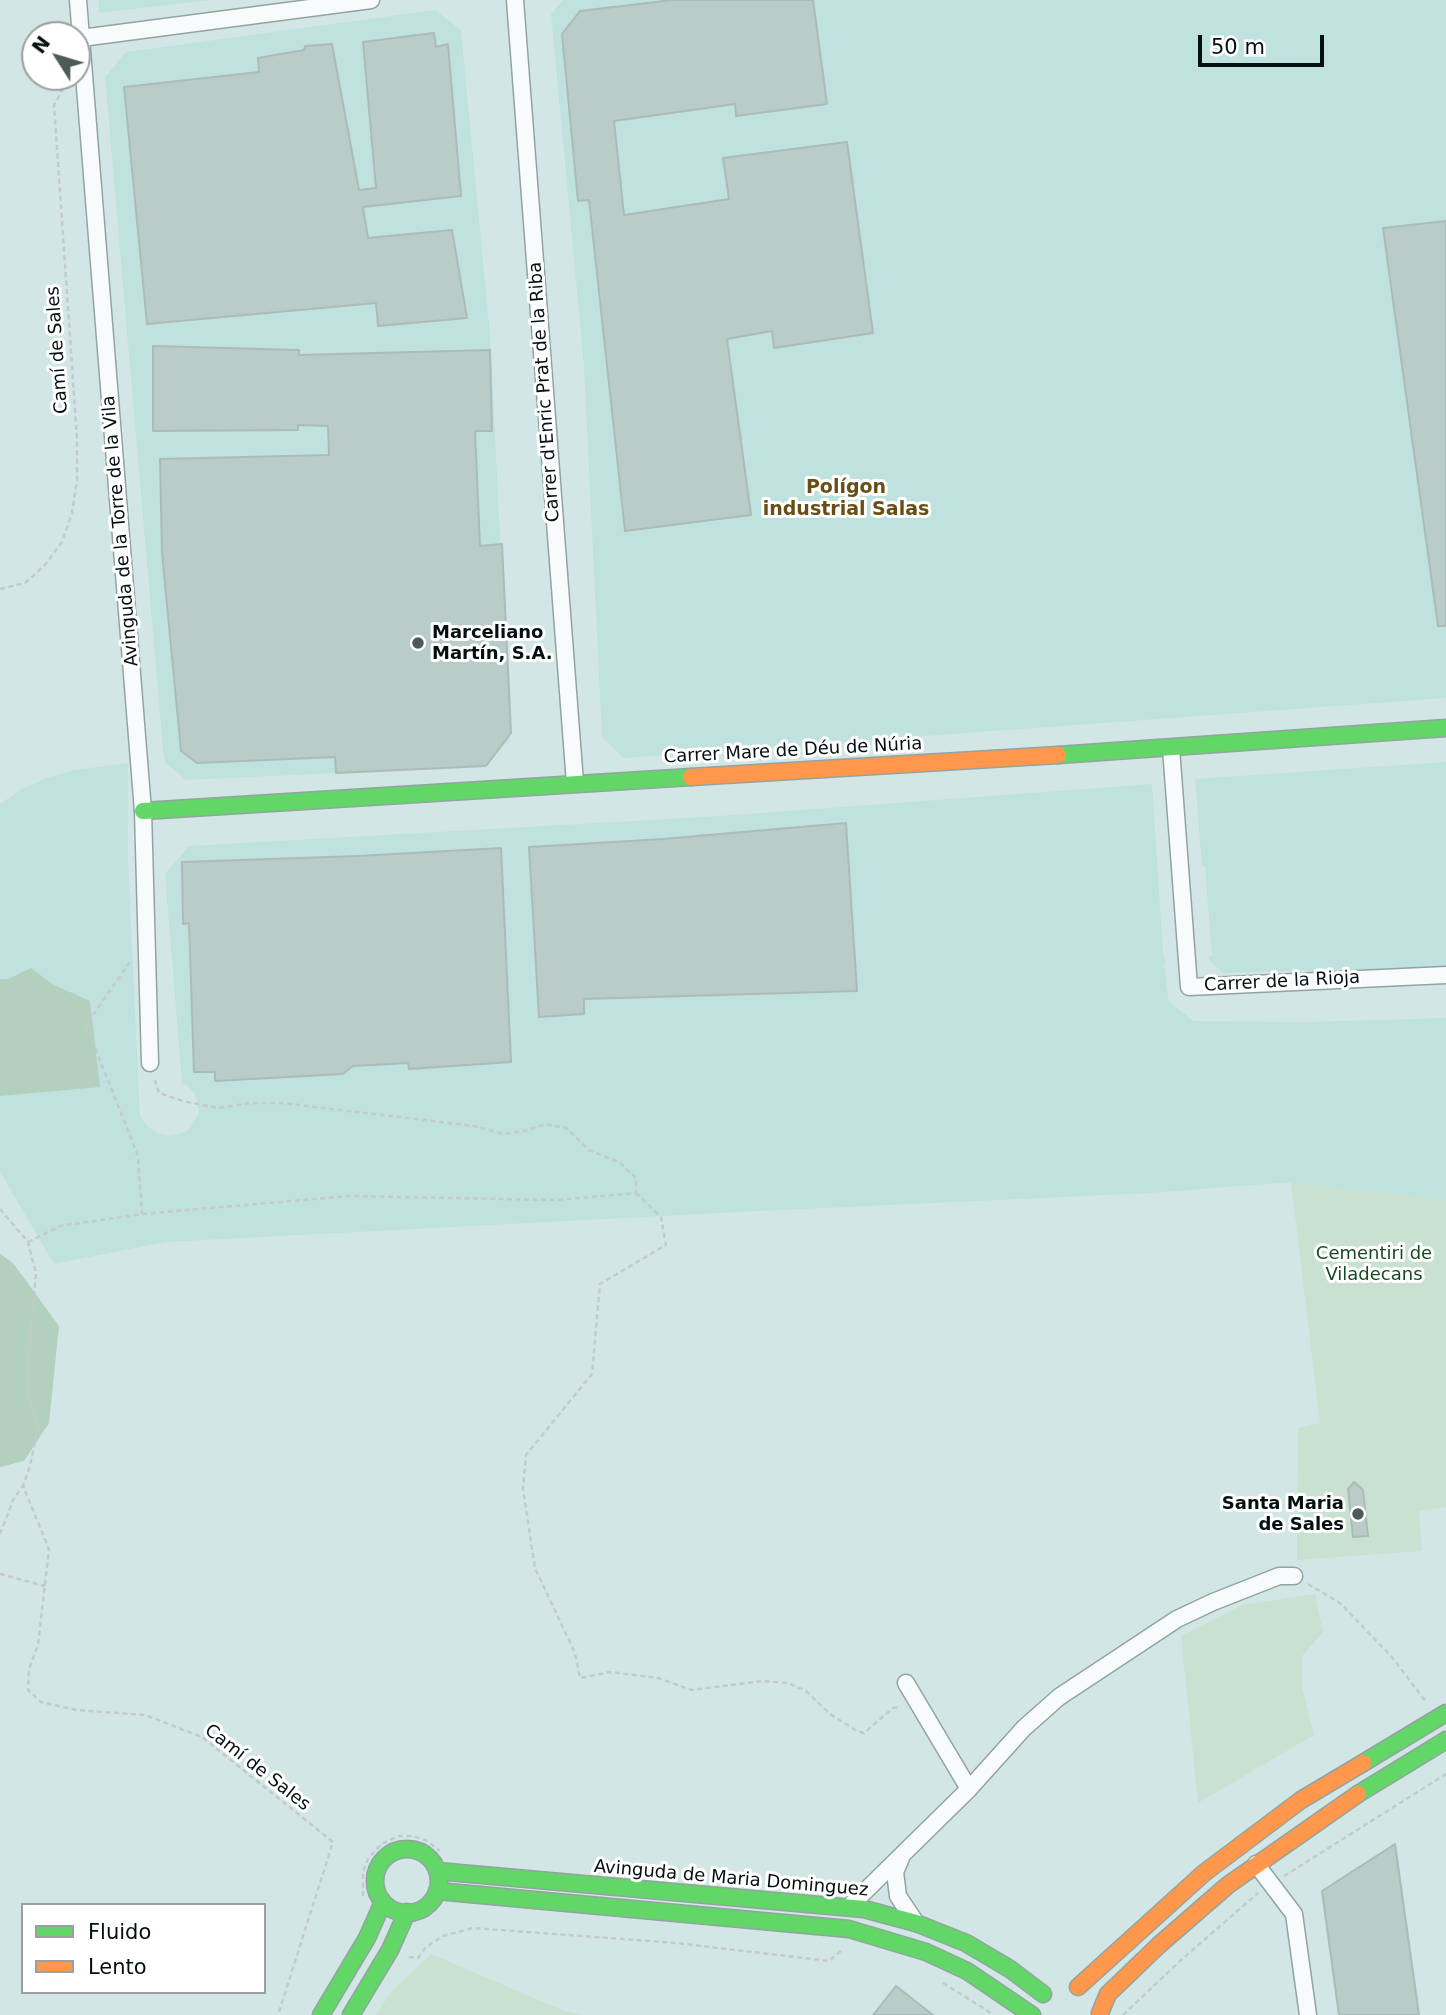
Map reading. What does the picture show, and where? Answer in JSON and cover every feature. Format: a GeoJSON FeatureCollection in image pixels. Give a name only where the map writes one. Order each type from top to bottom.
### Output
{"type":"FeatureCollection","features":[{"type":"Feature","properties":{"kind":"street","name":"Avinguda de la Torre de la Vila"},"geometry":{"type":"LineString","coordinates":[[78,0],[80,21]]}},
{"type":"Feature","properties":{"kind":"street"},"geometry":{"type":"LineString","coordinates":[[91,37],[371,0]]}},
{"type":"Feature","properties":{"kind":"street","name":"Carrer d'Enric Prat de la Riba"},"geometry":{"type":"LineString","coordinates":[[515,0],[575,783]]}},
{"type":"Feature","properties":{"kind":"street","name":"Avinguda de la Torre de la Vila"},"geometry":{"type":"LineString","coordinates":[[85,91],[143,811],[150,1063]]}},
{"type":"Feature","properties":{"kind":"street","name":"Carrer Mare de Déu de Núria"},"geometry":{"type":"LineString","coordinates":[[143,811],[1171,748],[1446,728]]}},
{"type":"Feature","properties":{"kind":"street","name":"Carrer de la Rioja"},"geometry":{"type":"LineString","coordinates":[[1171,748],[1189,986],[1446,975]]}},
{"type":"Feature","properties":{"kind":"street"},"geometry":{"type":"LineString","coordinates":[[849,1907],[969,1789],[1024,1728],[1059,1697],[1177,1619],[1279,1576],[1294,1576]]}},
{"type":"Feature","properties":{"kind":"street"},"geometry":{"type":"LineString","coordinates":[[906,1683],[969,1789]]}},
{"type":"Feature","properties":{"kind":"street"},"geometry":{"type":"LineString","coordinates":[[1078,1987],[1203,1872],[1301,1800],[1446,1713]]}},
{"type":"Feature","properties":{"kind":"street"},"geometry":{"type":"LineString","coordinates":[[1100,2014],[1108,1994],[1159,1945],[1256,1864],[1377,1781],[1446,1740]]}},
{"type":"Feature","properties":{"kind":"street"},"geometry":{"type":"LineString","coordinates":[[400,1849],[418,1851],[426,1856],[437,1871],[437,1891],[425,1906],[407,1912],[398,1911],[383,1902],[378,1895],[375,1876],[383,1859],[391,1853],[400,1849]]}},
{"type":"Feature","properties":{"kind":"street"},"geometry":{"type":"LineString","coordinates":[[902,1854],[895,1872],[898,1896],[916,1923]]}},
{"type":"Feature","properties":{"kind":"street"},"geometry":{"type":"LineString","coordinates":[[1256,1864],[1294,1914],[1308,2015]]}},
{"type":"Feature","properties":{"kind":"street","name":"Avinguda de Maria Dominguez"},"geometry":{"type":"LineString","coordinates":[[437,1871],[864,1909],[916,1923],[982,1952],[1043,1994]]}},
{"type":"Feature","properties":{"kind":"street"},"geometry":{"type":"LineString","coordinates":[[437,1891],[849,1929],[926,1952],[967,1971],[1032,2015],[1043,1994],[1059,1986],[1069,1985],[1078,1987],[1096,2003],[1100,2014]]}},
{"type":"Feature","properties":{"kind":"street"},"geometry":{"type":"LineString","coordinates":[[321,2015],[367,1938],[383,1902]]}},
{"type":"Feature","properties":{"kind":"street"},"geometry":{"type":"LineString","coordinates":[[351,2015],[390,1950],[407,1912]]}},
{"type":"Feature","properties":{"kind":"path","name":"Camí de Sales"},"geometry":{"type":"LineString","coordinates":[[0,589],[25,583],[45,565],[62,542],[72,513],[77,480],[54,105],[62,91]]}},
{"type":"Feature","properties":{"kind":"path"},"geometry":{"type":"LineString","coordinates":[[142,1214],[138,1156],[86,1025],[146,939]]}},
{"type":"Feature","properties":{"kind":"path"},"geometry":{"type":"LineString","coordinates":[[150,1063],[159,1093],[183,1101],[217,1108],[282,1102],[474,1126],[503,1134],[525,1131],[545,1124],[566,1128],[589,1150],[619,1162],[636,1178],[636,1193],[661,1217],[666,1245],[600,1284],[592,1374],[526,1455],[523,1489],[535,1568],[575,1653],[580,1678],[610,1672],[658,1678],[692,1690],[762,1681],[788,1683],[806,1691],[830,1714],[864,1732],[892,1709],[918,1703]]}},
{"type":"Feature","properties":{"kind":"path"},"geometry":{"type":"LineString","coordinates":[[28,1242],[60,1226],[142,1214],[348,1196],[556,1200],[636,1193]]}},
{"type":"Feature","properties":{"kind":"path"},"geometry":{"type":"LineString","coordinates":[[0,1209],[28,1242],[36,1273],[28,1364],[30,1396],[38,1427],[23,1486],[14,1498],[0,1534]]}},
{"type":"Feature","properties":{"kind":"path","name":"Camí de Sales"},"geometry":{"type":"LineString","coordinates":[[23,1486],[49,1549],[38,1644],[29,1669],[28,1689],[41,1702],[76,1710],[145,1715],[202,1737],[333,1842],[278,2015]]}},
{"type":"Feature","properties":{"kind":"path"},"geometry":{"type":"LineString","coordinates":[[0,1574],[46,1586]]}},
{"type":"Feature","properties":{"kind":"path"},"geometry":{"type":"LineString","coordinates":[[1294,1576],[1340,1603],[1391,1656],[1428,1705]]}},
{"type":"Feature","properties":{"kind":"path"},"geometry":{"type":"LineString","coordinates":[[407,1956],[418,1958],[426,1947],[443,1936],[473,1928],[676,1943],[829,1961],[848,1944]]}},
{"type":"Feature","properties":{"kind":"path"},"geometry":{"type":"LineString","coordinates":[[938,1980],[994,2015]]}},
{"type":"Feature","properties":{"kind":"shaded area"},"geometry":{"type":"Polygon","coordinates":[[[99,0],[211,0],[99,13],[99,0]]]}},
{"type":"Feature","properties":{"kind":"shaded area"},"geometry":{"type":"Polygon","coordinates":[[[563,0],[1446,0],[1446,698],[624,758],[602,738],[584,367],[551,14],[563,0]]]}},
{"type":"Feature","properties":{"kind":"shaded area"},"geometry":{"type":"Polygon","coordinates":[[[435,10],[461,30],[490,334],[510,739],[486,766],[186,780],[165,762],[163,749],[105,77],[126,52],[435,10]]]}},
{"type":"Feature","properties":{"kind":"shaded area"},"geometry":{"type":"Polygon","coordinates":[[[1446,762],[1446,967],[1223,973],[1209,960],[1209,956],[1212,956],[1195,779],[1446,762]]]}},
{"type":"Feature","properties":{"kind":"shaded area"},"geometry":{"type":"Polygon","coordinates":[[[128,763],[128,860],[140,1116],[148,1127],[162,1135],[171,1136],[185,1132],[199,1112],[196,1096],[182,1083],[165,874],[189,846],[720,816],[1152,784],[1169,1002],[1194,1021],[1304,1022],[1446,1018],[1446,1212],[1293,1189],[1292,1182],[1151,1193],[166,1242],[54,1264],[0,1172],[0,804],[20,790],[46,778],[74,770],[128,763]]]}},
{"type":"Feature","properties":{"kind":"green space"},"geometry":{"type":"Polygon","coordinates":[[[31,968],[52,984],[90,1001],[100,1087],[0,1096],[0,979],[8,979],[31,968]]]}},
{"type":"Feature","properties":{"kind":"green space","name":"Cementiri de Viladecans"},"geometry":{"type":"Polygon","coordinates":[[[1291,1182],[1446,1200],[1446,1507],[1419,1511],[1422,1551],[1297,1560],[1298,1428],[1320,1423],[1291,1182]]]}},
{"type":"Feature","properties":{"kind":"green space"},"geometry":{"type":"Polygon","coordinates":[[[0,1254],[13,1263],[59,1326],[49,1423],[24,1461],[0,1467],[0,1254]]]}},
{"type":"Feature","properties":{"kind":"green space"},"geometry":{"type":"Polygon","coordinates":[[[1315,1594],[1323,1632],[1302,1656],[1302,1687],[1314,1735],[1198,1803],[1181,1636],[1242,1605],[1315,1594]]]}},
{"type":"Feature","properties":{"kind":"green space"},"geometry":{"type":"Polygon","coordinates":[[[431,1954],[564,2011],[585,2015],[376,2015],[391,1992],[431,1954]]]}},
{"type":"Feature","properties":{"kind":"building"},"geometry":{"type":"Polygon","coordinates":[[[672,0],[813,0],[827,104],[736,116],[735,104],[614,121],[624,215],[729,199],[723,158],[847,142],[873,333],[774,348],[772,331],[727,339],[751,515],[625,531],[589,200],[578,201],[562,34],[580,11],[672,0]]]}},
{"type":"Feature","properties":{"kind":"building"},"geometry":{"type":"Polygon","coordinates":[[[434,33],[436,47],[448,44],[461,196],[363,207],[368,238],[452,230],[467,318],[378,326],[376,303],[147,324],[124,87],[259,72],[258,58],[304,50],[305,46],[332,44],[359,190],[376,188],[363,42],[434,33]]]}},
{"type":"Feature","properties":{"kind":"building"},"geometry":{"type":"Polygon","coordinates":[[[1446,221],[1446,626],[1438,626],[1383,228],[1446,221]]]}},
{"type":"Feature","properties":{"kind":"building"},"geometry":{"type":"Polygon","coordinates":[[[153,346],[299,350],[299,355],[490,350],[492,431],[475,431],[480,546],[502,544],[511,733],[486,766],[336,773],[335,757],[197,763],[181,751],[162,553],[160,459],[329,455],[328,426],[298,425],[298,430],[153,431],[153,346]]]}},
{"type":"Feature","properties":{"kind":"building"},"geometry":{"type":"Polygon","coordinates":[[[846,823],[857,991],[584,999],[584,1014],[539,1017],[529,847],[663,839],[846,823]]]}},
{"type":"Feature","properties":{"kind":"building"},"geometry":{"type":"Polygon","coordinates":[[[501,848],[511,1062],[409,1069],[408,1063],[353,1066],[343,1074],[215,1081],[215,1072],[194,1072],[189,923],[183,924],[182,862],[501,848]]]}},
{"type":"Feature","properties":{"kind":"building","name":"Santa Maria de Sales"},"geometry":{"type":"Polygon","coordinates":[[[1354,1482],[1363,1490],[1368,1536],[1353,1537],[1348,1489],[1354,1482]]]}},
{"type":"Feature","properties":{"kind":"building"},"geometry":{"type":"Polygon","coordinates":[[[1395,1844],[1419,2015],[1339,2015],[1322,1891],[1395,1844]]]}},
{"type":"Feature","properties":{"kind":"building"},"geometry":{"type":"Polygon","coordinates":[[[896,1986],[933,2015],[873,2015],[896,1986]]]}},
{"type":"Feature","properties":{"kind":"traffic: fast"},"geometry":{"type":"LineString","coordinates":[[1058,755],[1446,728]]}},
{"type":"Feature","properties":{"kind":"traffic: fast"},"geometry":{"type":"LineString","coordinates":[[143,811],[691,777]]}},
{"type":"Feature","properties":{"kind":"traffic: fast"},"geometry":{"type":"LineString","coordinates":[[1363,1763],[1446,1713]]}},
{"type":"Feature","properties":{"kind":"traffic: fast"},"geometry":{"type":"LineString","coordinates":[[1358,1794],[1446,1740]]}},
{"type":"Feature","properties":{"kind":"traffic: fast"},"geometry":{"type":"LineString","coordinates":[[407,1849],[425,1855],[433,1863],[439,1881],[433,1899],[425,1907],[407,1913],[389,1907],[381,1899],[375,1881],[381,1863],[389,1855],[407,1849]]}},
{"type":"Feature","properties":{"kind":"traffic: fast"},"geometry":{"type":"LineString","coordinates":[[437,1871],[864,1909],[916,1923],[966,1943],[1010,1969],[1043,1994]]}},
{"type":"Feature","properties":{"kind":"traffic: fast"},"geometry":{"type":"LineString","coordinates":[[437,1891],[849,1929],[926,1952],[967,1971],[1032,2015]]}},
{"type":"Feature","properties":{"kind":"traffic: fast"},"geometry":{"type":"LineString","coordinates":[[321,2015],[367,1938],[383,1902]]}},
{"type":"Feature","properties":{"kind":"traffic: fast"},"geometry":{"type":"LineString","coordinates":[[351,2015],[390,1950],[407,1912]]}},
{"type":"Feature","properties":{"kind":"traffic: slow"},"geometry":{"type":"LineString","coordinates":[[691,777],[1058,755]]}},
{"type":"Feature","properties":{"kind":"traffic: slow"},"geometry":{"type":"LineString","coordinates":[[1078,1987],[1204,1873],[1301,1800],[1363,1763]]}},
{"type":"Feature","properties":{"kind":"traffic: slow"},"geometry":{"type":"LineString","coordinates":[[1100,2013],[1108,1994],[1228,1885],[1358,1794]]}},
{"type":"Feature","properties":{"kind":"place","name":"Marceliano Martín, S.A."},"geometry":{"type":"Point","coordinates":[418,643]}},
{"type":"Feature","properties":{"kind":"place","name":"Santa Maria de Sales"},"geometry":{"type":"Point","coordinates":[1358,1514]}},
{"type":"Feature","properties":{"kind":"district","name":"Polígon industrial Salas"},"geometry":{"type":"Point","coordinates":[846,499]}}]}
